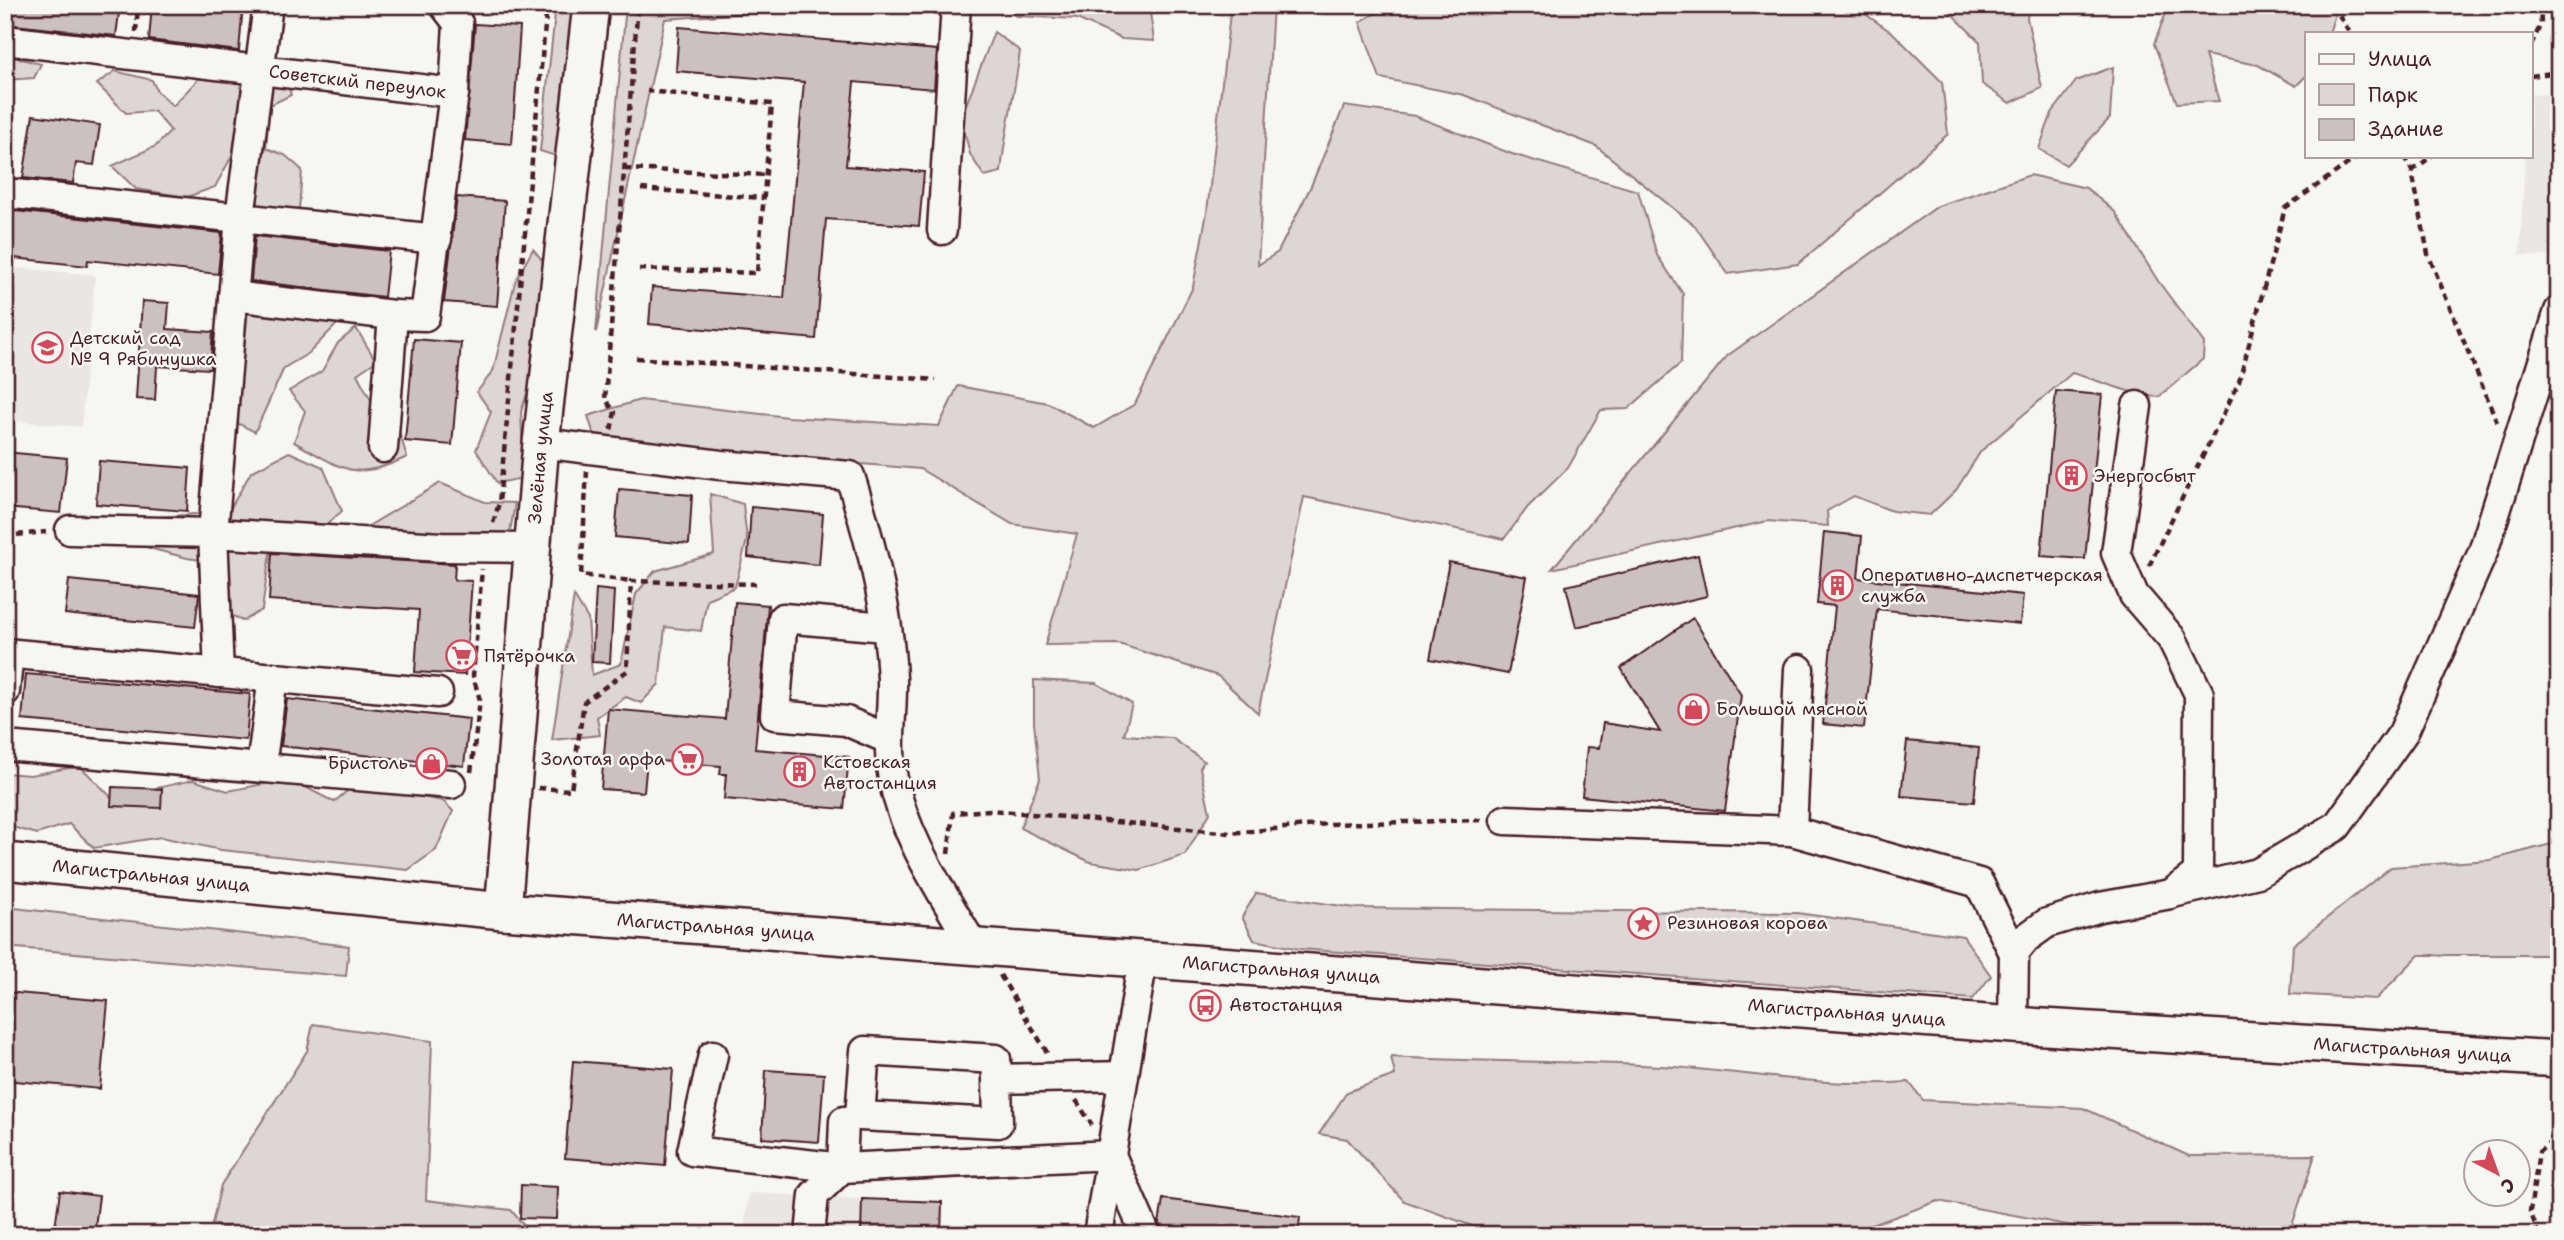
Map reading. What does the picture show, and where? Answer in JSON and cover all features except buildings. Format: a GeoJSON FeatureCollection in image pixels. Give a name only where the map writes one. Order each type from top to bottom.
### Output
{"type":"FeatureCollection","features":[{"type":"Feature","properties":{"kind":"main road","name":"Зелёная улица"},"geometry":{"type":"LineString","coordinates":[[503,911],[541,443],[591,5]]}},
{"type":"Feature","properties":{"kind":"main road","name":"Магистральная улица"},"geometry":{"type":"LineString","coordinates":[[5,861],[503,911],[2013,1025],[2559,1059]]}},
{"type":"Feature","properties":{"kind":"street"},"geometry":{"type":"LineString","coordinates":[[219,673],[213,533],[240,216],[268,5]]}},
{"type":"Feature","properties":{"kind":"street"},"geometry":{"type":"LineString","coordinates":[[444,5],[458,23],[454,93]]}},
{"type":"Feature","properties":{"kind":"street"},"geometry":{"type":"LineString","coordinates":[[942,230],[956,5]]}},
{"type":"Feature","properties":{"kind":"street","name":"Советский переулок"},"geometry":{"type":"LineString","coordinates":[[5,40],[454,93],[425,316],[393,315]]}},
{"type":"Feature","properties":{"kind":"street"},"geometry":{"type":"LineString","coordinates":[[5,193],[437,239]]}},
{"type":"Feature","properties":{"kind":"street"},"geometry":{"type":"LineString","coordinates":[[233,296],[393,315],[383,448]]}},
{"type":"Feature","properties":{"kind":"street"},"geometry":{"type":"LineString","coordinates":[[2014,953],[2026,938],[2047,923],[2100,907],[2171,894],[2258,873],[2337,826],[2403,733],[2483,552],[2559,310]]}},
{"type":"Feature","properties":{"kind":"street"},"geometry":{"type":"LineString","coordinates":[[2137,406],[2116,553],[2134,596],[2172,639],[2199,694],[2198,873],[2171,894]]}},
{"type":"Feature","properties":{"kind":"street"},"geometry":{"type":"LineString","coordinates":[[541,443],[721,465],[850,476],[863,518],[885,627],[892,679],[888,739],[893,780],[917,848],[988,947]]}},
{"type":"Feature","properties":{"kind":"street"},"geometry":{"type":"LineString","coordinates":[[70,530],[213,533],[441,547],[532,548]]}},
{"type":"Feature","properties":{"kind":"street"},"geometry":{"type":"LineString","coordinates":[[885,627],[783,618],[775,715],[846,721],[888,739]]}},
{"type":"Feature","properties":{"kind":"street"},"geometry":{"type":"LineString","coordinates":[[5,691],[7,653],[438,693]]}},
{"type":"Feature","properties":{"kind":"street"},"geometry":{"type":"LineString","coordinates":[[1792,831],[1799,669]]}},
{"type":"Feature","properties":{"kind":"street"},"geometry":{"type":"LineString","coordinates":[[261,768],[273,677]]}},
{"type":"Feature","properties":{"kind":"street"},"geometry":{"type":"LineString","coordinates":[[5,746],[461,782]]}},
{"type":"Feature","properties":{"kind":"street"},"geometry":{"type":"LineString","coordinates":[[1506,820],[1792,831],[1979,883],[2014,953],[2013,1025]]}},
{"type":"Feature","properties":{"kind":"street"},"geometry":{"type":"LineString","coordinates":[[1098,1235],[1143,958]]}},
{"type":"Feature","properties":{"kind":"street"},"geometry":{"type":"LineString","coordinates":[[865,1051],[996,1059],[997,1079],[998,1124],[860,1116],[865,1051]]}},
{"type":"Feature","properties":{"kind":"street"},"geometry":{"type":"LineString","coordinates":[[713,1055],[692,1151],[842,1168],[1111,1155]]}},
{"type":"Feature","properties":{"kind":"street"},"geometry":{"type":"LineString","coordinates":[[997,1079],[1124,1076]]}},
{"type":"Feature","properties":{"kind":"street"},"geometry":{"type":"LineString","coordinates":[[810,1235],[814,1195],[842,1168],[844,1121]]}},
{"type":"Feature","properties":{"kind":"street"},"geometry":{"type":"LineString","coordinates":[[1111,1155],[1146,1235]]}},
{"type":"Feature","properties":{"kind":"path"},"geometry":{"type":"LineString","coordinates":[[461,782],[480,700],[473,676],[482,566],[499,503],[547,5]]}},
{"type":"Feature","properties":{"kind":"path"},"geometry":{"type":"LineString","coordinates":[[605,399],[638,5]]}},
{"type":"Feature","properties":{"kind":"path"},"geometry":{"type":"LineString","coordinates":[[2333,5],[2349,32]]}},
{"type":"Feature","properties":{"kind":"path"},"geometry":{"type":"LineString","coordinates":[[2532,43],[2541,24],[2540,5]]}},
{"type":"Feature","properties":{"kind":"path"},"geometry":{"type":"LineString","coordinates":[[2532,76],[2559,72]]}},
{"type":"Feature","properties":{"kind":"path"},"geometry":{"type":"LineString","coordinates":[[639,269],[757,274],[772,104],[647,91]]}},
{"type":"Feature","properties":{"kind":"path"},"geometry":{"type":"LineString","coordinates":[[2134,596],[2239,382],[2285,208],[2356,158]]}},
{"type":"Feature","properties":{"kind":"path"},"geometry":{"type":"LineString","coordinates":[[2407,158],[2412,171],[2428,254],[2475,361],[2512,460]]}},
{"type":"Feature","properties":{"kind":"path"},"geometry":{"type":"LineString","coordinates":[[2412,171],[2429,158]]}},
{"type":"Feature","properties":{"kind":"path"},"geometry":{"type":"LineString","coordinates":[[624,169],[766,175]]}},
{"type":"Feature","properties":{"kind":"path"},"geometry":{"type":"LineString","coordinates":[[641,189],[764,198]]}},
{"type":"Feature","properties":{"kind":"path"},"geometry":{"type":"LineString","coordinates":[[636,358],[936,380]]}},
{"type":"Feature","properties":{"kind":"path"},"geometry":{"type":"LineString","coordinates":[[589,450],[580,575],[631,581],[757,584]]}},
{"type":"Feature","properties":{"kind":"path"},"geometry":{"type":"LineString","coordinates":[[5,536],[70,530]]}},
{"type":"Feature","properties":{"kind":"path"},"geometry":{"type":"LineString","coordinates":[[571,790],[584,702],[627,671],[631,581]]}},
{"type":"Feature","properties":{"kind":"path"},"geometry":{"type":"LineString","coordinates":[[948,858],[953,813],[991,810],[1230,833],[1329,824],[1506,820]]}},
{"type":"Feature","properties":{"kind":"path"},"geometry":{"type":"LineString","coordinates":[[988,947],[1000,977],[1055,1066]]}},
{"type":"Feature","properties":{"kind":"path"},"geometry":{"type":"LineString","coordinates":[[1069,1088],[1111,1155]]}},
{"type":"Feature","properties":{"kind":"path"},"geometry":{"type":"LineString","coordinates":[[2539,1235],[2530,1211],[2539,1152],[2559,1135]]}},
{"type":"Feature","properties":{"kind":"shaded area"},"geometry":{"type":"Polygon","coordinates":[[[2532,94],[2559,95],[2559,257],[2520,255],[2525,158],[2532,158],[2532,94]]]}},
{"type":"Feature","properties":{"kind":"shaded area","name":"Детский сад № 9 Рябинушка"},"geometry":{"type":"Polygon","coordinates":[[[5,267],[95,275],[81,427],[5,420],[5,267]]]}},
{"type":"Feature","properties":{"kind":"shaded area"},"geometry":{"type":"Polygon","coordinates":[[[749,1193],[862,1199],[861,1235],[743,1235],[749,1193]]]}},
{"type":"Feature","properties":{"kind":"green space"},"geometry":{"type":"Polygon","coordinates":[[[556,5],[575,5],[559,157],[540,151],[556,5]]]}},
{"type":"Feature","properties":{"kind":"green space"},"geometry":{"type":"Polygon","coordinates":[[[626,5],[759,5],[760,12],[665,19],[596,332],[626,5]]]}},
{"type":"Feature","properties":{"kind":"green space"},"geometry":{"type":"Polygon","coordinates":[[[1005,5],[1149,5],[1154,41],[1122,39],[1077,19],[1016,16],[1005,5]]]}},
{"type":"Feature","properties":{"kind":"green space"},"geometry":{"type":"Polygon","coordinates":[[[1231,5],[1273,5],[1258,265],[1278,252],[1311,186],[1344,106],[1415,116],[1512,154],[1638,191],[1657,255],[1683,294],[1681,363],[1628,409],[1601,410],[1568,468],[1528,507],[1504,539],[1304,497],[1258,713],[1218,676],[1119,644],[1045,645],[1077,534],[1012,524],[920,469],[596,441],[588,416],[640,400],[788,417],[939,426],[958,386],[1048,403],[1094,428],[1135,404],[1193,287],[1207,212],[1231,5]]]}},
{"type":"Feature","properties":{"kind":"green space"},"geometry":{"type":"Polygon","coordinates":[[[1390,5],[1852,5],[1894,34],[1942,82],[1948,134],[1798,264],[1728,274],[1695,226],[1596,146],[1464,95],[1380,78],[1360,22],[1390,5]]]}},
{"type":"Feature","properties":{"kind":"green space"},"geometry":{"type":"Polygon","coordinates":[[[1936,5],[2029,5],[2027,18],[2042,88],[2010,103],[1982,84],[1980,42],[1948,10],[1936,5]]]}},
{"type":"Feature","properties":{"kind":"green space"},"geometry":{"type":"Polygon","coordinates":[[[2169,5],[2338,5],[2329,32],[2305,32],[2305,77],[2296,86],[2258,65],[2205,55],[2219,101],[2177,103],[2154,44],[2169,5]]]}},
{"type":"Feature","properties":{"kind":"green space"},"geometry":{"type":"Polygon","coordinates":[[[994,32],[1020,51],[1001,172],[984,176],[970,154],[961,118],[994,32]]]}},
{"type":"Feature","properties":{"kind":"green space"},"geometry":{"type":"Polygon","coordinates":[[[5,55],[41,64],[34,78],[5,80],[5,55]]]}},
{"type":"Feature","properties":{"kind":"green space"},"geometry":{"type":"Polygon","coordinates":[[[237,58],[281,65],[291,95],[270,105],[266,148],[285,155],[302,170],[299,210],[260,208],[238,145],[215,187],[187,197],[136,189],[112,166],[156,146],[171,131],[154,111],[126,113],[97,84],[115,71],[152,80],[157,91],[173,106],[200,77],[237,58]]]}},
{"type":"Feature","properties":{"kind":"green space"},"geometry":{"type":"Polygon","coordinates":[[[2113,67],[2110,118],[2066,165],[2039,149],[2052,113],[2076,81],[2113,67]]]}},
{"type":"Feature","properties":{"kind":"green space"},"geometry":{"type":"Polygon","coordinates":[[[2030,175],[2086,188],[2115,212],[2158,281],[2204,343],[2203,359],[2159,397],[2127,391],[2072,373],[1981,451],[1956,490],[1930,515],[1892,511],[1854,496],[1827,511],[1828,526],[1768,521],[1552,569],[1727,356],[1938,206],[2030,175]]]}},
{"type":"Feature","properties":{"kind":"green space"},"geometry":{"type":"Polygon","coordinates":[[[533,249],[547,266],[534,372],[521,412],[524,478],[497,483],[476,450],[491,412],[477,392],[493,371],[515,282],[533,249]]]}},
{"type":"Feature","properties":{"kind":"green space"},"geometry":{"type":"Polygon","coordinates":[[[252,284],[390,300],[387,321],[338,323],[309,353],[284,368],[255,432],[231,420],[252,284]]]}},
{"type":"Feature","properties":{"kind":"green space"},"geometry":{"type":"Polygon","coordinates":[[[356,328],[376,361],[357,374],[374,406],[398,428],[407,457],[389,465],[360,471],[337,465],[294,442],[305,411],[289,391],[322,371],[338,343],[356,328]]]}},
{"type":"Feature","properties":{"kind":"green space"},"geometry":{"type":"Polygon","coordinates":[[[289,452],[323,467],[342,511],[327,524],[320,547],[271,546],[262,610],[243,621],[210,604],[216,562],[149,548],[123,520],[229,511],[251,472],[289,452]]]}},
{"type":"Feature","properties":{"kind":"green space"},"geometry":{"type":"Polygon","coordinates":[[[440,483],[485,502],[515,503],[509,538],[396,556],[367,527],[440,483]]]}},
{"type":"Feature","properties":{"kind":"green space"},"geometry":{"type":"Polygon","coordinates":[[[710,494],[743,504],[747,540],[735,587],[707,599],[701,631],[665,627],[659,684],[641,703],[626,697],[597,717],[600,735],[552,740],[574,596],[588,619],[592,675],[621,664],[636,594],[655,571],[714,554],[710,494]]]}},
{"type":"Feature","properties":{"kind":"green space"},"geometry":{"type":"Polygon","coordinates":[[[1034,680],[1096,683],[1132,704],[1124,735],[1172,738],[1204,761],[1200,768],[1210,813],[1185,855],[1139,870],[1090,862],[1020,828],[1040,779],[1034,723],[1034,680]]]}},
{"type":"Feature","properties":{"kind":"green space"},"geometry":{"type":"Polygon","coordinates":[[[80,766],[112,798],[193,780],[228,791],[290,779],[334,802],[354,785],[443,801],[453,811],[436,850],[408,870],[221,850],[161,837],[94,848],[69,824],[37,834],[5,825],[5,773],[30,775],[80,766]]]}},
{"type":"Feature","properties":{"kind":"green space"},"geometry":{"type":"Polygon","coordinates":[[[2559,842],[2559,955],[2419,955],[2376,999],[2290,994],[2293,945],[2391,867],[2490,860],[2559,842]]]}},
{"type":"Feature","properties":{"kind":"green space"},"geometry":{"type":"Polygon","coordinates":[[[1256,893],[1355,908],[1797,913],[1963,936],[1991,976],[1973,999],[1300,949],[1254,940],[1242,917],[1256,893]]]}},
{"type":"Feature","properties":{"kind":"green space"},"geometry":{"type":"Polygon","coordinates":[[[5,907],[349,946],[346,976],[5,947],[5,907]]]}},
{"type":"Feature","properties":{"kind":"green space"},"geometry":{"type":"Polygon","coordinates":[[[313,1024],[432,1041],[426,1200],[511,1210],[532,1235],[250,1235],[212,1224],[221,1185],[307,1051],[313,1024]]]}},
{"type":"Feature","properties":{"kind":"green space"},"geometry":{"type":"Polygon","coordinates":[[[1391,1057],[1639,1065],[1850,1083],[1909,1082],[1923,1100],[2083,1108],[2189,1156],[2315,1155],[2289,1235],[2121,1235],[1938,1201],[1845,1235],[1565,1235],[1483,1230],[1404,1201],[1347,1139],[1319,1134],[1347,1092],[1395,1075],[1391,1057]]]}},
{"type":"Feature","properties":{"kind":"place","name":"Детский сад № 9 Рябинушка"},"geometry":{"type":"Point","coordinates":[47,348]}},
{"type":"Feature","properties":{"kind":"place","name":"Энергосбыт"},"geometry":{"type":"Point","coordinates":[2071,476]}},
{"type":"Feature","properties":{"kind":"place","name":"Оперативно-диспетчерская служба"},"geometry":{"type":"Point","coordinates":[1838,585]}},
{"type":"Feature","properties":{"kind":"place","name":"Пятёрочка"},"geometry":{"type":"Point","coordinates":[461,656]}},
{"type":"Feature","properties":{"kind":"place","name":"Большой мясной"},"geometry":{"type":"Point","coordinates":[1693,709]}},
{"type":"Feature","properties":{"kind":"place","name":"Золотая арфа"},"geometry":{"type":"Point","coordinates":[688,759]}},
{"type":"Feature","properties":{"kind":"place","name":"Бристоль"},"geometry":{"type":"Point","coordinates":[431,763]}},
{"type":"Feature","properties":{"kind":"place","name":"Кстовская Автостанция"},"geometry":{"type":"Point","coordinates":[800,772]}},
{"type":"Feature","properties":{"kind":"place","name":"Резиновая корова"},"geometry":{"type":"Point","coordinates":[1644,923]}},
{"type":"Feature","properties":{"kind":"place","name":"Автостанция"},"geometry":{"type":"Point","coordinates":[1206,1005]}}]}
